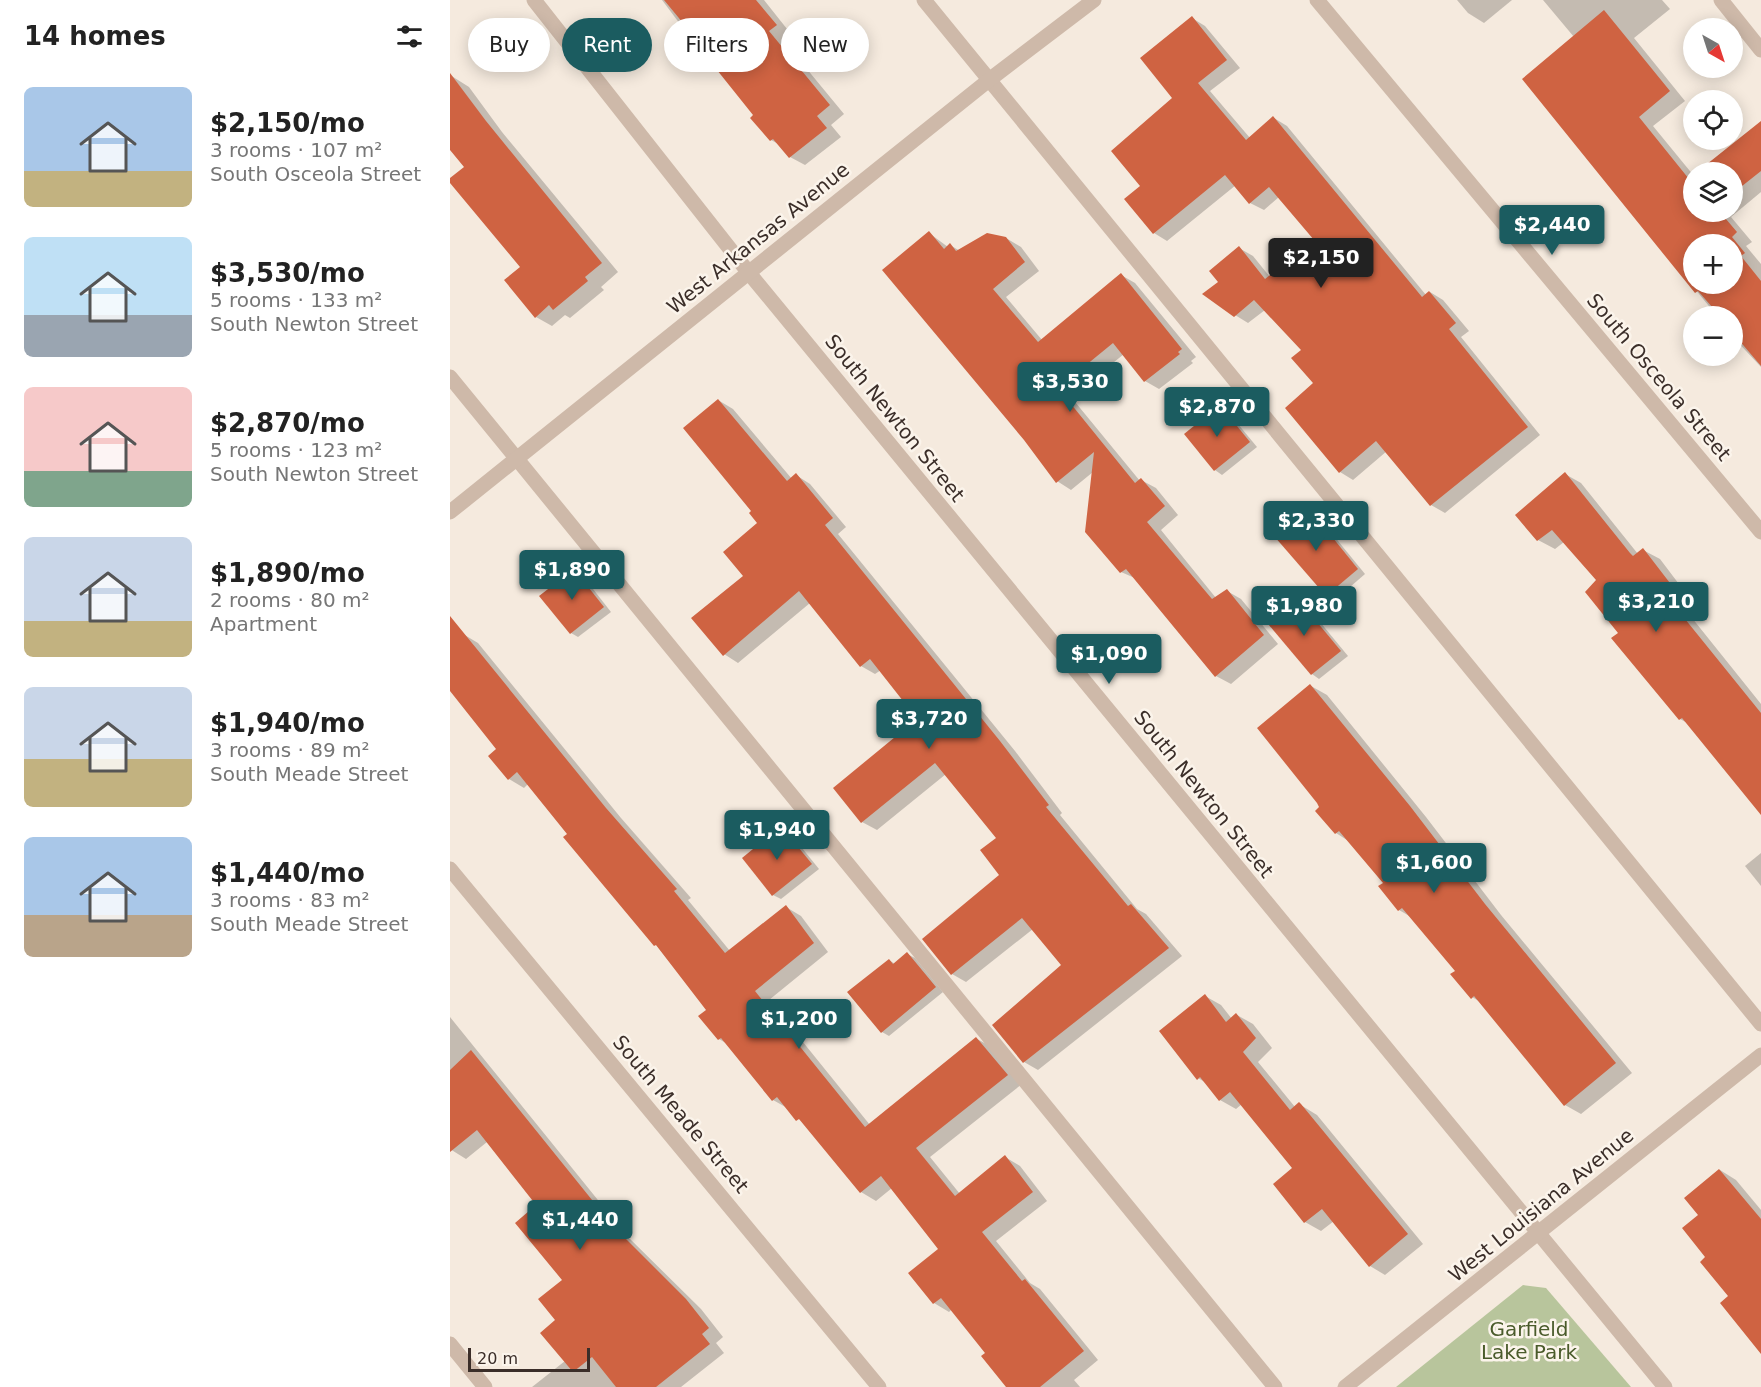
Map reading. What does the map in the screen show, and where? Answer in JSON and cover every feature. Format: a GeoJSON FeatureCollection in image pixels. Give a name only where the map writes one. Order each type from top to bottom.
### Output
{"type":"FeatureCollection","features":[{"type":"Feature","properties":{"kind":"street","name":"South Newton Street"},"geometry":{"type":"LineString","coordinates":[[534,0],[749,273],[1665,1387]]}},
{"type":"Feature","properties":{"kind":"street"},"geometry":{"type":"LineString","coordinates":[[924,0],[1761,1024]]}},
{"type":"Feature","properties":{"kind":"street","name":"West Arkansas Avenue"},"geometry":{"type":"LineString","coordinates":[[450,512],[989,80],[1094,0]]}},
{"type":"Feature","properties":{"kind":"street","name":"South Osceola Street"},"geometry":{"type":"LineString","coordinates":[[1317,0],[1761,532]]}},
{"type":"Feature","properties":{"kind":"street"},"geometry":{"type":"LineString","coordinates":[[1721,0],[1761,50]]}},
{"type":"Feature","properties":{"kind":"street"},"geometry":{"type":"LineString","coordinates":[[450,377],[1275,1387]]}},
{"type":"Feature","properties":{"kind":"street","name":"South Meade Street"},"geometry":{"type":"LineString","coordinates":[[450,869],[879,1387]]}},
{"type":"Feature","properties":{"kind":"street","name":"West Louisiana Avenue"},"geometry":{"type":"LineString","coordinates":[[1345,1387],[1540,1234],[1761,1055]]}},
{"type":"Feature","properties":{"kind":"street"},"geometry":{"type":"LineString","coordinates":[[450,1344],[485,1387]]}},
{"type":"Feature","properties":{"kind":"green space","name":"Garfield Lake Park"},"geometry":{"type":"Polygon","coordinates":[[[1523,1285],[1546,1288],[1631,1387],[1396,1387],[1523,1285]]]}},
{"type":"Feature","properties":{"kind":"building"},"geometry":{"type":"Polygon","coordinates":[[[664,0],[756,0],[777,25],[769,31],[769,18],[679,18],[664,0]]]}},
{"type":"Feature","properties":{"kind":"building"},"geometry":{"type":"Polygon","coordinates":[[[1604,10],[1670,91],[1639,117],[1683,172],[1683,222],[1728,222],[1737,232],[1735,234],[1683,234],[1683,278],[1522,79],[1604,10]]]}},
{"type":"Feature","properties":{"kind":"building"},"geometry":{"type":"Polygon","coordinates":[[[1192,16],[1227,60],[1198,83],[1246,140],[1273,116],[1422,297],[1429,291],[1456,323],[1449,329],[1528,427],[1430,506],[1376,441],[1339,473],[1285,408],[1313,383],[1291,358],[1301,350],[1254,300],[1234,317],[1202,294],[1218,282],[1209,271],[1239,246],[1265,279],[1314,240],[1269,187],[1249,204],[1225,175],[1153,234],[1124,199],[1140,186],[1111,151],[1172,98],[1140,58],[1192,16]]]}},
{"type":"Feature","properties":{"kind":"building"},"geometry":{"type":"Polygon","coordinates":[[[769,31],[781,46],[781,72],[803,72],[830,105],[817,116],[827,128],[789,158],[773,139],[770,141],[750,118],[753,115],[719,72],[769,72],[769,31]]]}},
{"type":"Feature","properties":{"kind":"building"},"geometry":{"type":"Polygon","coordinates":[[[450,73],[486,121],[602,263],[585,277],[588,281],[553,310],[549,305],[535,318],[504,280],[520,267],[450,183],[450,178],[464,167],[450,150],[450,73]]]}},
{"type":"Feature","properties":{"kind":"building"},"geometry":{"type":"Polygon","coordinates":[[[1761,121],[1761,171],[1743,185],[1743,162],[1710,162],[1725,150],[1743,150],[1743,135],[1761,121]]]}},
{"type":"Feature","properties":{"kind":"building"},"geometry":{"type":"Polygon","coordinates":[[[929,231],[944,249],[950,243],[956,251],[987,233],[1006,237],[1025,262],[993,289],[1038,342],[1121,273],[1182,349],[1178,352],[1180,354],[1144,382],[1113,343],[1058,388],[1135,483],[1141,478],[1165,506],[1147,522],[1212,599],[1227,589],[1264,635],[1215,677],[1126,569],[1120,573],[1085,532],[1094,452],[1056,483],[1024,440],[882,270],[929,231]]]}},
{"type":"Feature","properties":{"kind":"building"},"geometry":{"type":"Polygon","coordinates":[[[1743,258],[1761,281],[1761,366],[1743,345],[1743,306],[1711,306],[1701,294],[1743,294],[1743,258]]]}},
{"type":"Feature","properties":{"kind":"building"},"geometry":{"type":"Polygon","coordinates":[[[718,399],[787,481],[796,473],[833,518],[825,525],[1000,741],[1049,805],[1046,807],[1128,906],[1131,904],[1169,948],[1023,1063],[992,1025],[1061,965],[1022,918],[951,975],[922,939],[999,875],[980,850],[996,838],[935,763],[861,823],[833,788],[906,728],[896,715],[907,706],[870,659],[860,667],[799,591],[723,656],[691,618],[743,576],[723,552],[757,523],[749,513],[751,511],[683,428],[718,399]]]}},
{"type":"Feature","properties":{"kind":"building"},"geometry":{"type":"Polygon","coordinates":[[[1220,405],[1250,442],[1214,471],[1184,434],[1220,405]]]}},
{"type":"Feature","properties":{"kind":"building"},"geometry":{"type":"Polygon","coordinates":[[[1565,472],[1633,556],[1643,548],[1673,587],[1664,593],[1761,713],[1761,815],[1682,718],[1679,720],[1611,638],[1618,633],[1585,592],[1596,580],[1552,530],[1537,541],[1515,515],[1565,472]]]}},
{"type":"Feature","properties":{"kind":"building"},"geometry":{"type":"Polygon","coordinates":[[[1308,507],[1358,569],[1326,596],[1274,536],[1308,507]]]}},
{"type":"Feature","properties":{"kind":"building"},"geometry":{"type":"Polygon","coordinates":[[[574,569],[604,607],[570,634],[539,596],[574,569]]]}},
{"type":"Feature","properties":{"kind":"building"},"geometry":{"type":"Polygon","coordinates":[[[1298,599],[1341,651],[1311,675],[1268,624],[1298,599]]]}},
{"type":"Feature","properties":{"kind":"building"},"geometry":{"type":"Polygon","coordinates":[[[450,616],[606,808],[677,889],[674,891],[725,953],[786,905],[814,943],[755,991],[865,1127],[976,1037],[1008,1075],[916,1148],[955,1196],[1005,1155],[1033,1192],[982,1232],[1022,1281],[1025,1279],[1084,1351],[1040,1387],[1006,1387],[981,1356],[985,1353],[941,1298],[933,1304],[908,1273],[938,1249],[881,1176],[860,1193],[799,1119],[796,1121],[777,1097],[772,1101],[721,1038],[718,1040],[698,1016],[706,1010],[656,945],[654,946],[563,837],[567,834],[517,772],[508,780],[488,756],[496,749],[450,691],[450,616]]]}},
{"type":"Feature","properties":{"kind":"building"},"geometry":{"type":"Polygon","coordinates":[[[1310,684],[1410,806],[1485,904],[1616,1063],[1564,1106],[1474,996],[1471,999],[1450,974],[1455,971],[1402,908],[1398,911],[1378,886],[1383,883],[1339,831],[1335,834],[1315,811],[1319,807],[1317,803],[1257,728],[1310,684]]]}},
{"type":"Feature","properties":{"kind":"building"},"geometry":{"type":"Polygon","coordinates":[[[781,826],[812,864],[772,896],[742,858],[781,826]]]}},
{"type":"Feature","properties":{"kind":"building"},"geometry":{"type":"Polygon","coordinates":[[[907,952],[936,987],[881,1033],[847,992],[889,959],[893,964],[907,952]]]}},
{"type":"Feature","properties":{"kind":"building"},"geometry":{"type":"Polygon","coordinates":[[[1205,994],[1226,1022],[1236,1013],[1256,1038],[1243,1052],[1290,1110],[1299,1102],[1301,1104],[1408,1234],[1369,1267],[1322,1209],[1304,1223],[1273,1184],[1292,1168],[1230,1092],[1219,1101],[1200,1077],[1197,1080],[1159,1031],[1205,994]]]}},
{"type":"Feature","properties":{"kind":"building"},"geometry":{"type":"Polygon","coordinates":[[[471,1050],[613,1226],[686,1299],[709,1328],[702,1334],[710,1344],[656,1387],[616,1387],[592,1357],[573,1372],[540,1333],[555,1320],[538,1299],[562,1280],[515,1223],[536,1205],[477,1130],[450,1152],[450,1070],[471,1050]]]}},
{"type":"Feature","properties":{"kind":"building"},"geometry":{"type":"Polygon","coordinates":[[[1719,1169],[1761,1219],[1761,1354],[1720,1303],[1728,1296],[1700,1262],[1705,1257],[1682,1228],[1698,1215],[1684,1198],[1719,1169]]]}}]}
